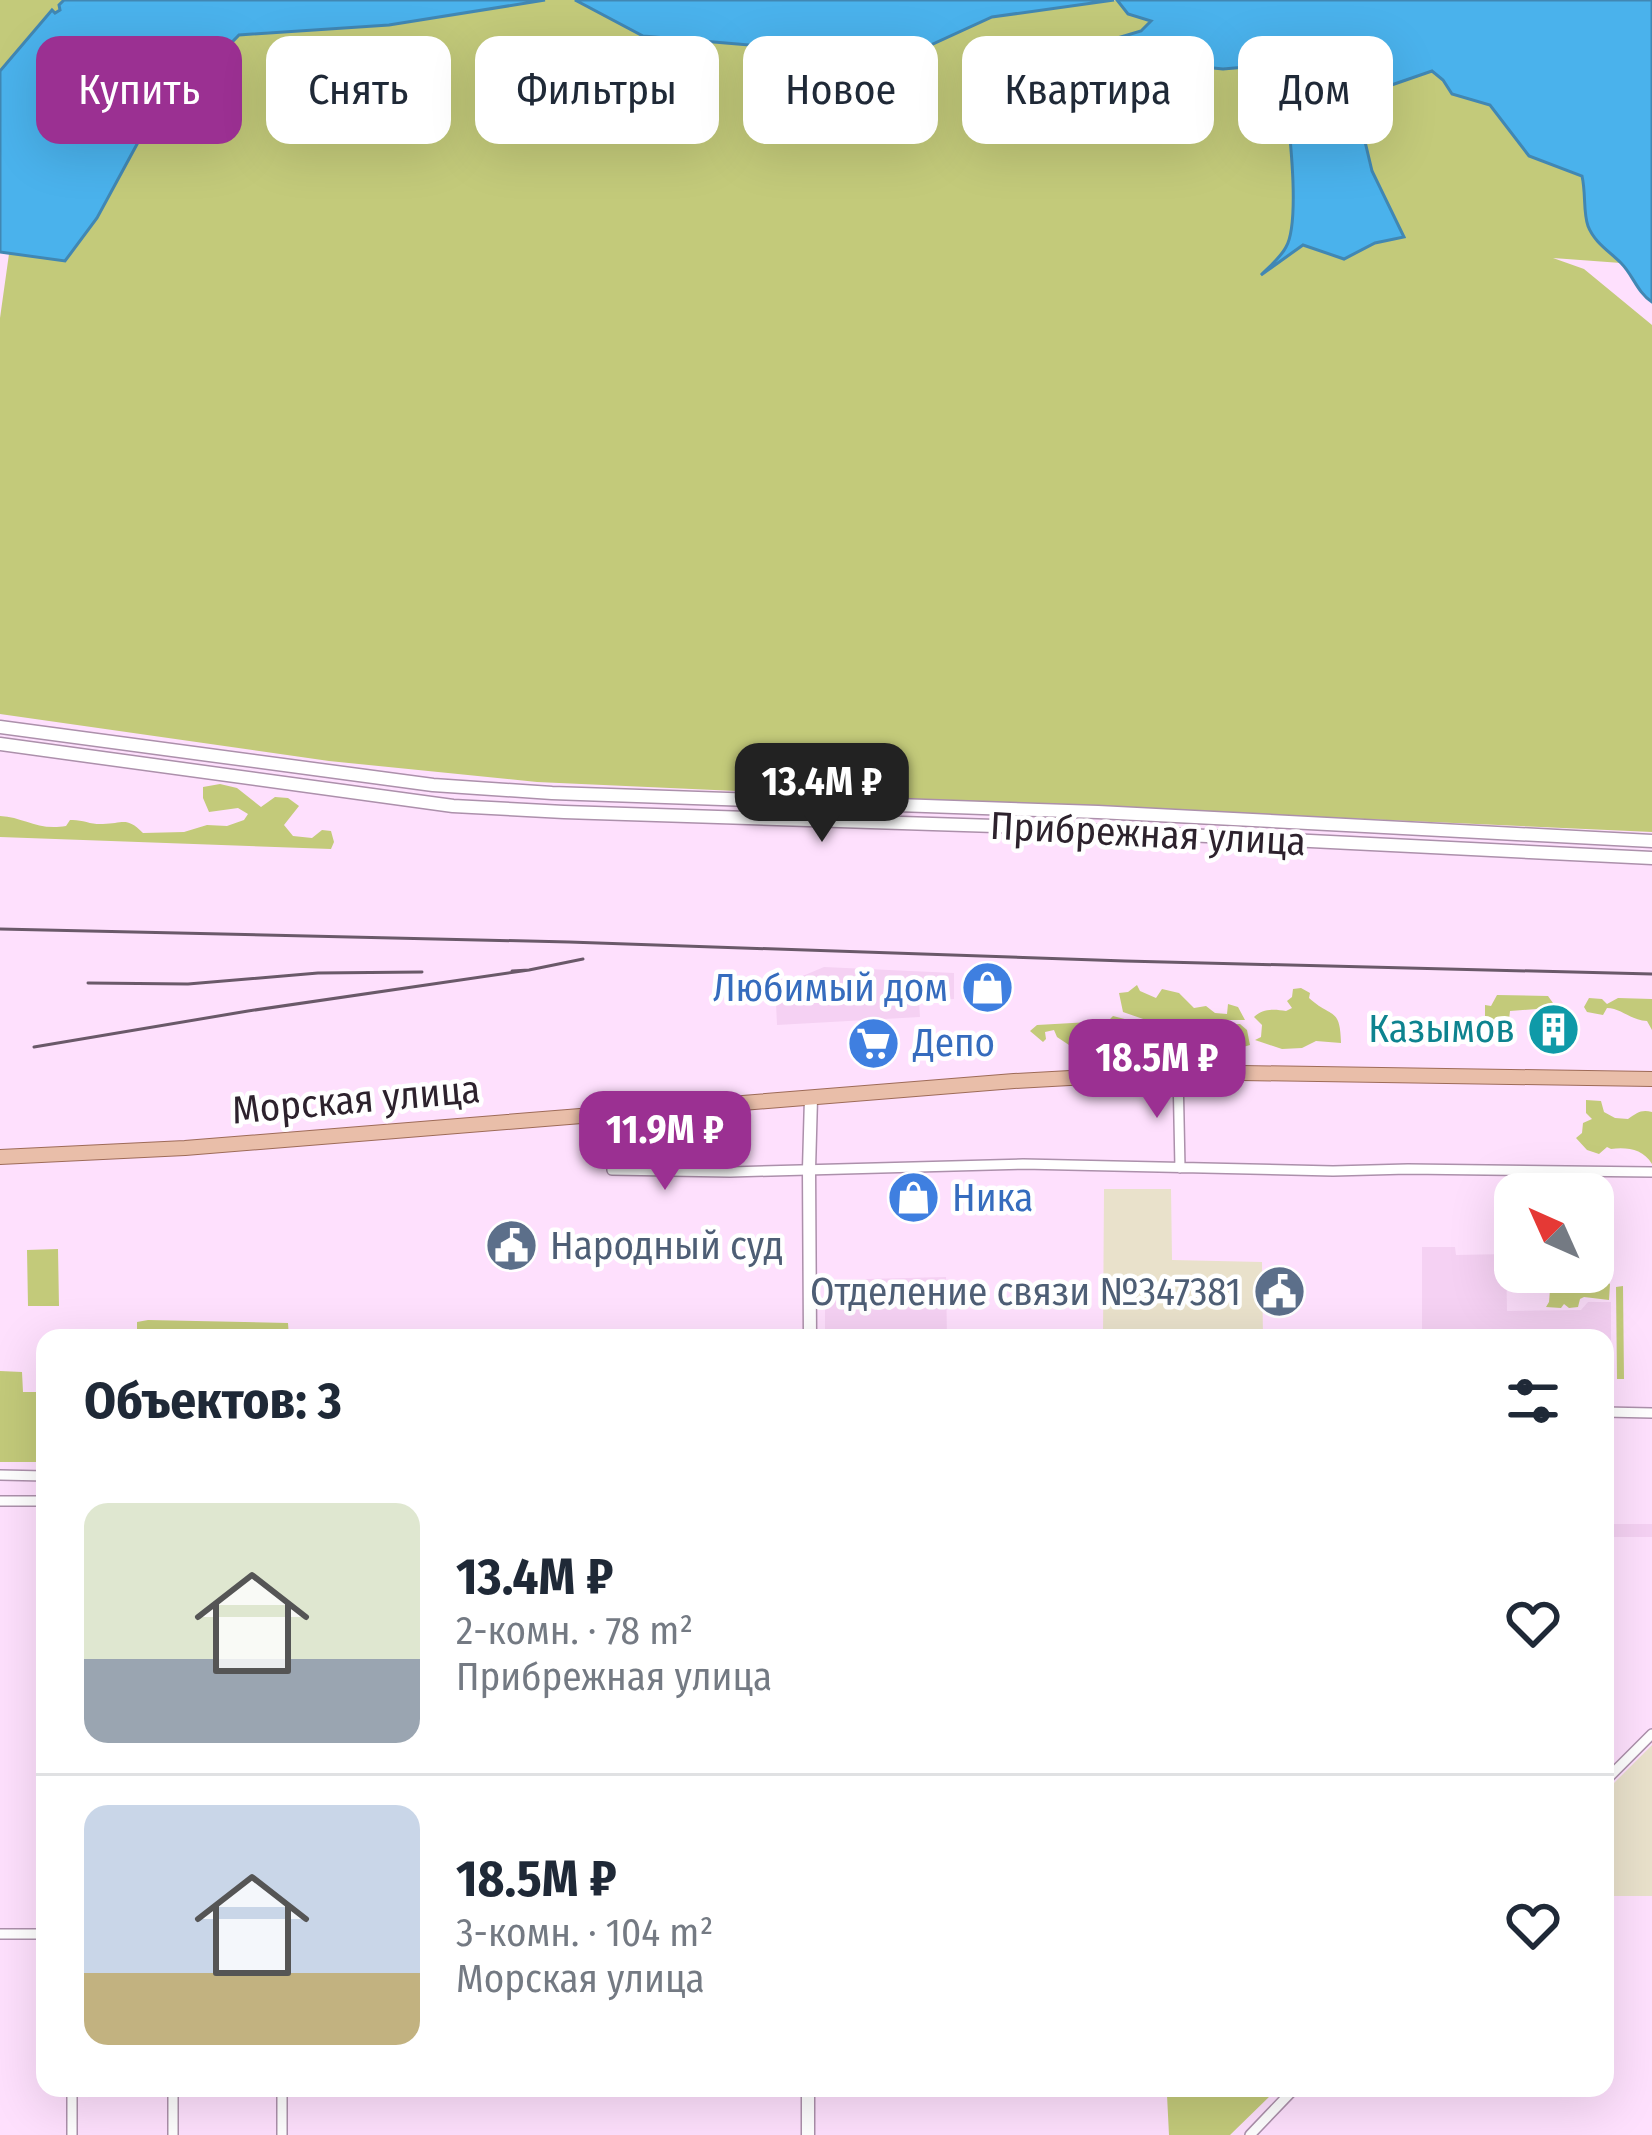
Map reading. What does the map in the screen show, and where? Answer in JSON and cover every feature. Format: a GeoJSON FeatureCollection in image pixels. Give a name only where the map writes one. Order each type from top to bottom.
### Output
{"type":"FeatureCollection","features":[{"type":"Feature","properties":{"kind":"main road","name":"Прибрежная улица"},"geometry":{"type":"LineString","coordinates":[[0,728],[434,785],[1098,812],[1652,842]]}},
{"type":"Feature","properties":{"kind":"main road","name":"Прибрежная улица"},"geometry":{"type":"LineString","coordinates":[[0,744],[452,806],[1026,827],[1652,858]]}},
{"type":"Feature","properties":{"kind":"main road","name":"Морская улица"},"geometry":{"type":"LineString","coordinates":[[0,1157],[164,1149],[1178,1072],[1652,1078]]}},
{"type":"Feature","properties":{"kind":"main road"},"geometry":{"type":"LineString","coordinates":[[810,1329],[811,1099]]}},
{"type":"Feature","properties":{"kind":"main road"},"geometry":{"type":"LineString","coordinates":[[808,2097],[808,2135]]}},
{"type":"Feature","properties":{"kind":"street"},"geometry":{"type":"LineString","coordinates":[[1178,1072],[1180,1168]]}},
{"type":"Feature","properties":{"kind":"street"},"geometry":{"type":"LineString","coordinates":[[610,1113],[612,1170],[1023,1164],[1652,1172]]}},
{"type":"Feature","properties":{"kind":"street"},"geometry":{"type":"LineString","coordinates":[[1614,1412],[1652,1413]]}},
{"type":"Feature","properties":{"kind":"street"},"geometry":{"type":"LineString","coordinates":[[0,1475],[36,1475]]}},
{"type":"Feature","properties":{"kind":"street"},"geometry":{"type":"LineString","coordinates":[[0,1501],[36,1501]]}},
{"type":"Feature","properties":{"kind":"street"},"geometry":{"type":"LineString","coordinates":[[1614,1771],[1652,1734]]}},
{"type":"Feature","properties":{"kind":"street"},"geometry":{"type":"LineString","coordinates":[[0,1934],[36,1934]]}},
{"type":"Feature","properties":{"kind":"street"},"geometry":{"type":"LineString","coordinates":[[72,2097],[72,2135]]}},
{"type":"Feature","properties":{"kind":"street"},"geometry":{"type":"LineString","coordinates":[[173,2097],[173,2135]]}},
{"type":"Feature","properties":{"kind":"street"},"geometry":{"type":"LineString","coordinates":[[282,2097],[282,2135]]}},
{"type":"Feature","properties":{"kind":"street"},"geometry":{"type":"LineString","coordinates":[[1250,2135],[1286,2097]]}},
{"type":"Feature","properties":{"kind":"shaded area"},"geometry":{"type":"Polygon","coordinates":[[[824,967],[954,973],[954,999],[919,1001],[920,1017],[777,1025],[775,981],[793,980],[824,967]]]}},
{"type":"Feature","properties":{"kind":"shaded area"},"geometry":{"type":"Polygon","coordinates":[[[1104,1189],[1171,1189],[1172,1260],[1262,1262],[1263,1329],[1103,1329],[1104,1189]]]}},
{"type":"Feature","properties":{"kind":"shaded area"},"geometry":{"type":"Polygon","coordinates":[[[1422,1247],[1455,1247],[1456,1255],[1494,1254],[1494,1293],[1507,1293],[1507,1311],[1581,1310],[1588,1302],[1611,1302],[1611,1329],[1422,1329],[1422,1247]]]}},
{"type":"Feature","properties":{"kind":"shaded area"},"geometry":{"type":"Polygon","coordinates":[[[946,1277],[947,1329],[825,1329],[825,1280],[946,1277]]]}},
{"type":"Feature","properties":{"kind":"shaded area"},"geometry":{"type":"Polygon","coordinates":[[[1614,1524],[1652,1524],[1652,1537],[1614,1537],[1614,1524]]]}},
{"type":"Feature","properties":{"kind":"shaded area"},"geometry":{"type":"Polygon","coordinates":[[[1652,1745],[1652,1896],[1614,1896],[1614,1783],[1652,1745]]]}},
{"type":"Feature","properties":{"kind":"green space"},"geometry":{"type":"Polygon","coordinates":[[[0,0],[64,0],[60,10],[51,11],[0,71],[0,0]]]}},
{"type":"Feature","properties":{"kind":"green space"},"geometry":{"type":"Polygon","coordinates":[[[545,0],[575,0],[643,36],[475,36],[475,144],[719,144],[719,42],[743,44],[743,144],[938,144],[938,42],[992,17],[1117,0],[1128,14],[1151,20],[1141,31],[1144,36],[962,36],[962,144],[1214,144],[1214,68],[1238,68],[1238,144],[1290,144],[1290,235],[1267,270],[1303,245],[1344,259],[1375,243],[1403,237],[1372,171],[1366,144],[1393,144],[1393,84],[1432,71],[1452,94],[1490,105],[1529,156],[1582,176],[1590,222],[1621,263],[1553,258],[1584,269],[1652,325],[1652,832],[537,782],[329,761],[0,714],[0,318],[9,254],[65,261],[97,218],[137,144],[242,144],[239,34],[389,25],[545,0]]]}},
{"type":"Feature","properties":{"kind":"green space"},"geometry":{"type":"Polygon","coordinates":[[[203,787],[237,788],[261,807],[275,797],[288,798],[299,806],[284,825],[293,836],[312,838],[322,830],[331,831],[331,849],[0,837],[0,816],[47,827],[66,826],[70,820],[124,822],[143,833],[184,832],[244,820],[248,814],[238,808],[209,812],[203,787]]]}},
{"type":"Feature","properties":{"kind":"green space"},"geometry":{"type":"Polygon","coordinates":[[[1137,985],[1156,998],[1162,989],[1179,993],[1194,1008],[1206,1006],[1215,1013],[1227,1014],[1228,1004],[1238,1007],[1245,1020],[1146,1020],[1123,1012],[1119,993],[1137,985]]]}},
{"type":"Feature","properties":{"kind":"green space"},"geometry":{"type":"Polygon","coordinates":[[[1301,988],[1336,1018],[1341,1043],[1316,1041],[1302,1048],[1282,1049],[1255,1040],[1261,1037],[1262,1025],[1254,1017],[1292,1008],[1287,1001],[1293,989],[1301,988]]]}},
{"type":"Feature","properties":{"kind":"green space"},"geometry":{"type":"Polygon","coordinates":[[[1497,995],[1548,996],[1553,1003],[1550,1008],[1510,1011],[1509,1020],[1500,1025],[1485,1024],[1485,1005],[1491,1006],[1497,995]]]}},
{"type":"Feature","properties":{"kind":"green space"},"geometry":{"type":"Polygon","coordinates":[[[1589,998],[1607,1004],[1618,998],[1652,999],[1652,1030],[1647,1021],[1612,1009],[1607,1008],[1603,1015],[1587,1012],[1584,1007],[1589,998]]]}},
{"type":"Feature","properties":{"kind":"green space"},"geometry":{"type":"Polygon","coordinates":[[[1113,1016],[1148,1025],[1240,1024],[1247,1030],[1250,1045],[1236,1049],[1223,1046],[1219,1039],[1138,1044],[1129,1034],[1128,1048],[1080,1041],[1072,1047],[1054,1030],[1045,1032],[1043,1042],[1030,1031],[1037,1025],[1108,1021],[1113,1016]]]}},
{"type":"Feature","properties":{"kind":"green space"},"geometry":{"type":"Polygon","coordinates":[[[1586,1100],[1601,1101],[1604,1112],[1615,1118],[1652,1112],[1652,1164],[1629,1149],[1607,1147],[1599,1154],[1587,1150],[1576,1138],[1583,1123],[1592,1119],[1586,1113],[1586,1100]]]}},
{"type":"Feature","properties":{"kind":"green space"},"geometry":{"type":"Polygon","coordinates":[[[58,1249],[59,1306],[28,1306],[27,1250],[58,1249]]]}},
{"type":"Feature","properties":{"kind":"green space"},"geometry":{"type":"Polygon","coordinates":[[[1623,1286],[1624,1379],[1617,1379],[1616,1287],[1623,1286]]]}},
{"type":"Feature","properties":{"kind":"green space"},"geometry":{"type":"Polygon","coordinates":[[[1550,1293],[1609,1293],[1609,1300],[1584,1297],[1578,1307],[1546,1307],[1550,1293]]]}},
{"type":"Feature","properties":{"kind":"green space"},"geometry":{"type":"Polygon","coordinates":[[[137,1322],[288,1323],[288,1329],[137,1329],[137,1322]]]}},
{"type":"Feature","properties":{"kind":"green space"},"geometry":{"type":"Polygon","coordinates":[[[0,1371],[22,1372],[23,1392],[36,1392],[36,1462],[0,1462],[0,1371]]]}},
{"type":"Feature","properties":{"kind":"green space"},"geometry":{"type":"Polygon","coordinates":[[[1167,2097],[1269,2097],[1230,2135],[1169,2135],[1167,2097]]]}},
{"type":"Feature","properties":{"kind":"water"},"geometry":{"type":"Polygon","coordinates":[[[64,0],[545,0],[389,25],[238,36],[36,36],[36,144],[137,144],[97,218],[65,261],[0,252],[0,71],[52,10],[60,10],[64,0]]]}},
{"type":"Feature","properties":{"kind":"water"},"geometry":{"type":"Polygon","coordinates":[[[575,0],[1114,0],[992,17],[938,42],[938,36],[743,36],[743,44],[719,42],[719,36],[643,36],[575,0]]]}},
{"type":"Feature","properties":{"kind":"water"},"geometry":{"type":"Polygon","coordinates":[[[1117,0],[1652,0],[1652,302],[1591,232],[1582,176],[1529,156],[1490,105],[1452,94],[1432,71],[1393,84],[1393,36],[1238,36],[1238,68],[1223,69],[1214,68],[1214,36],[1124,36],[1141,31],[1151,21],[1128,14],[1117,0]]]}},
{"type":"Feature","properties":{"kind":"water"},"geometry":{"type":"Polygon","coordinates":[[[1290,144],[1366,144],[1372,171],[1404,237],[1375,243],[1344,259],[1303,245],[1261,275],[1284,251],[1291,233],[1290,144]]]}},
{"type":"Feature","properties":{"kind":"railway"},"geometry":{"type":"LineString","coordinates":[[0,929],[1652,974]]}},
{"type":"Feature","properties":{"kind":"railway"},"geometry":{"type":"LineString","coordinates":[[512,971],[583,959]]}},
{"type":"Feature","properties":{"kind":"railway"},"geometry":{"type":"LineString","coordinates":[[34,1047],[529,970]]}},
{"type":"Feature","properties":{"kind":"railway"},"geometry":{"type":"LineString","coordinates":[[88,983],[188,984],[318,973],[422,972]]}},
{"type":"Feature","properties":{"kind":"place","name":"Любимый дом"},"geometry":{"type":"Point","coordinates":[987,988]}},
{"type":"Feature","properties":{"kind":"place","name":"Казымов"},"geometry":{"type":"Point","coordinates":[1554,1029]}},
{"type":"Feature","properties":{"kind":"place","name":"Депо"},"geometry":{"type":"Point","coordinates":[874,1043]}},
{"type":"Feature","properties":{"kind":"place","name":"Ника"},"geometry":{"type":"Point","coordinates":[913,1198]}},
{"type":"Feature","properties":{"kind":"place","name":"Народный суд"},"geometry":{"type":"Point","coordinates":[511,1246]}},
{"type":"Feature","properties":{"kind":"place","name":"Отделение связи №347381"},"geometry":{"type":"Point","coordinates":[1280,1292]}}]}
